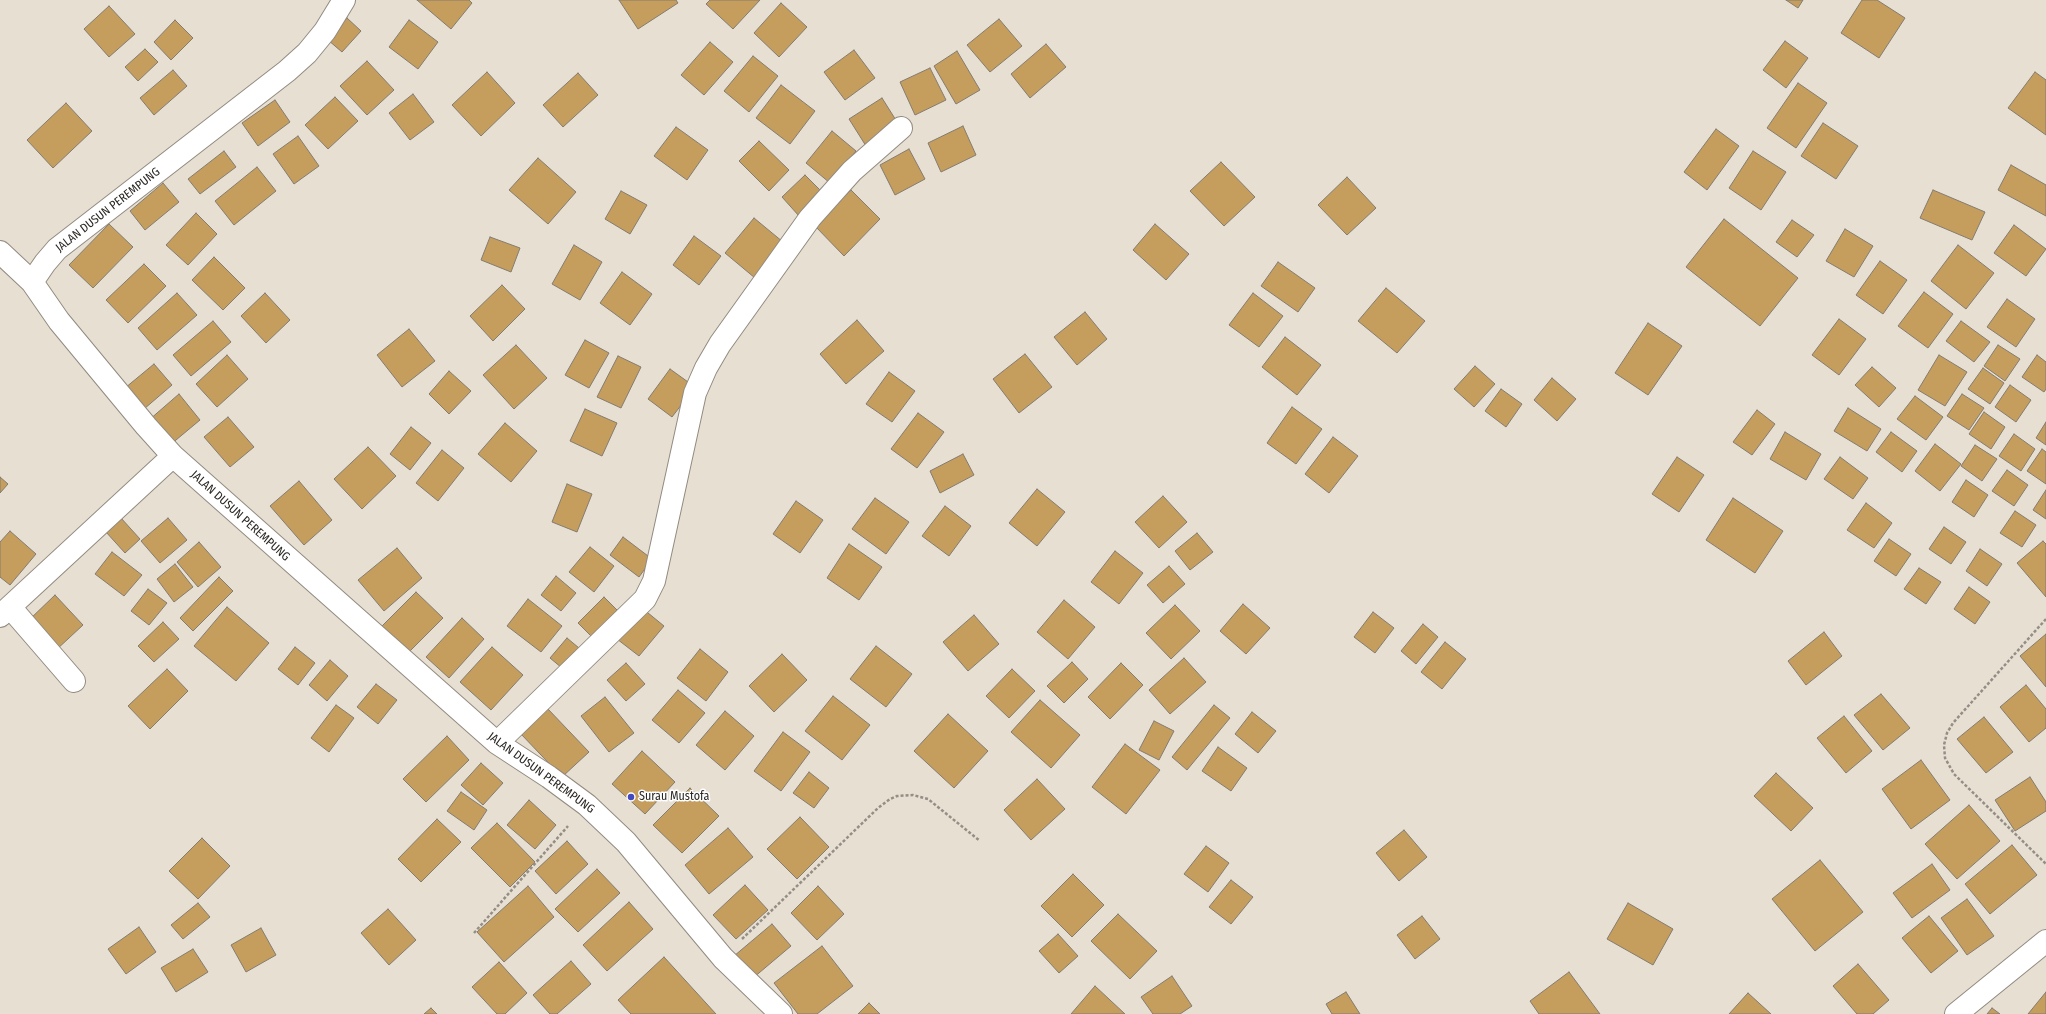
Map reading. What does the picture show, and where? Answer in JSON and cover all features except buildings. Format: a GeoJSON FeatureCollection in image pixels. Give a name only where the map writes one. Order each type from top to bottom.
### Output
{"type":"FeatureCollection","features":[{"type":"Feature","properties":{"kind":"street","name":"JALAN DUSUN PEREMPUNG"},"geometry":{"type":"LineString","coordinates":[[344,0],[325,31],[307,53],[287,71],[58,249],[32,282],[59,321],[146,426],[173,456],[497,744],[549,777],[587,804],[626,842],[722,958],[781,1014]]}},
{"type":"Feature","properties":{"kind":"street"},"geometry":{"type":"LineString","coordinates":[[497,744],[645,599],[654,581],[692,406],[706,368],[720,344],[810,218],[852,171],[901,128]]}},
{"type":"Feature","properties":{"kind":"street"},"geometry":{"type":"LineString","coordinates":[[0,252],[32,282]]}},
{"type":"Feature","properties":{"kind":"street"},"geometry":{"type":"LineString","coordinates":[[74,680],[5,611],[173,456]]}},
{"type":"Feature","properties":{"kind":"street"},"geometry":{"type":"LineString","coordinates":[[1956,1014],[2046,941]]}},
{"type":"Feature","properties":{"kind":"path"},"geometry":{"type":"LineString","coordinates":[[2046,619],[1953,723],[1947,733],[1944,745],[1945,758],[1954,774],[2046,864]]}},
{"type":"Feature","properties":{"kind":"path"},"geometry":{"type":"LineString","coordinates":[[722,958],[878,808],[890,799],[913,795],[928,799],[980,840]]}},
{"type":"Feature","properties":{"kind":"path"},"geometry":{"type":"LineString","coordinates":[[474,933],[587,804]]}},
{"type":"Feature","properties":{"kind":"place","name":"Surau Mustofa"},"geometry":{"type":"Point","coordinates":[631,797]}}]}
